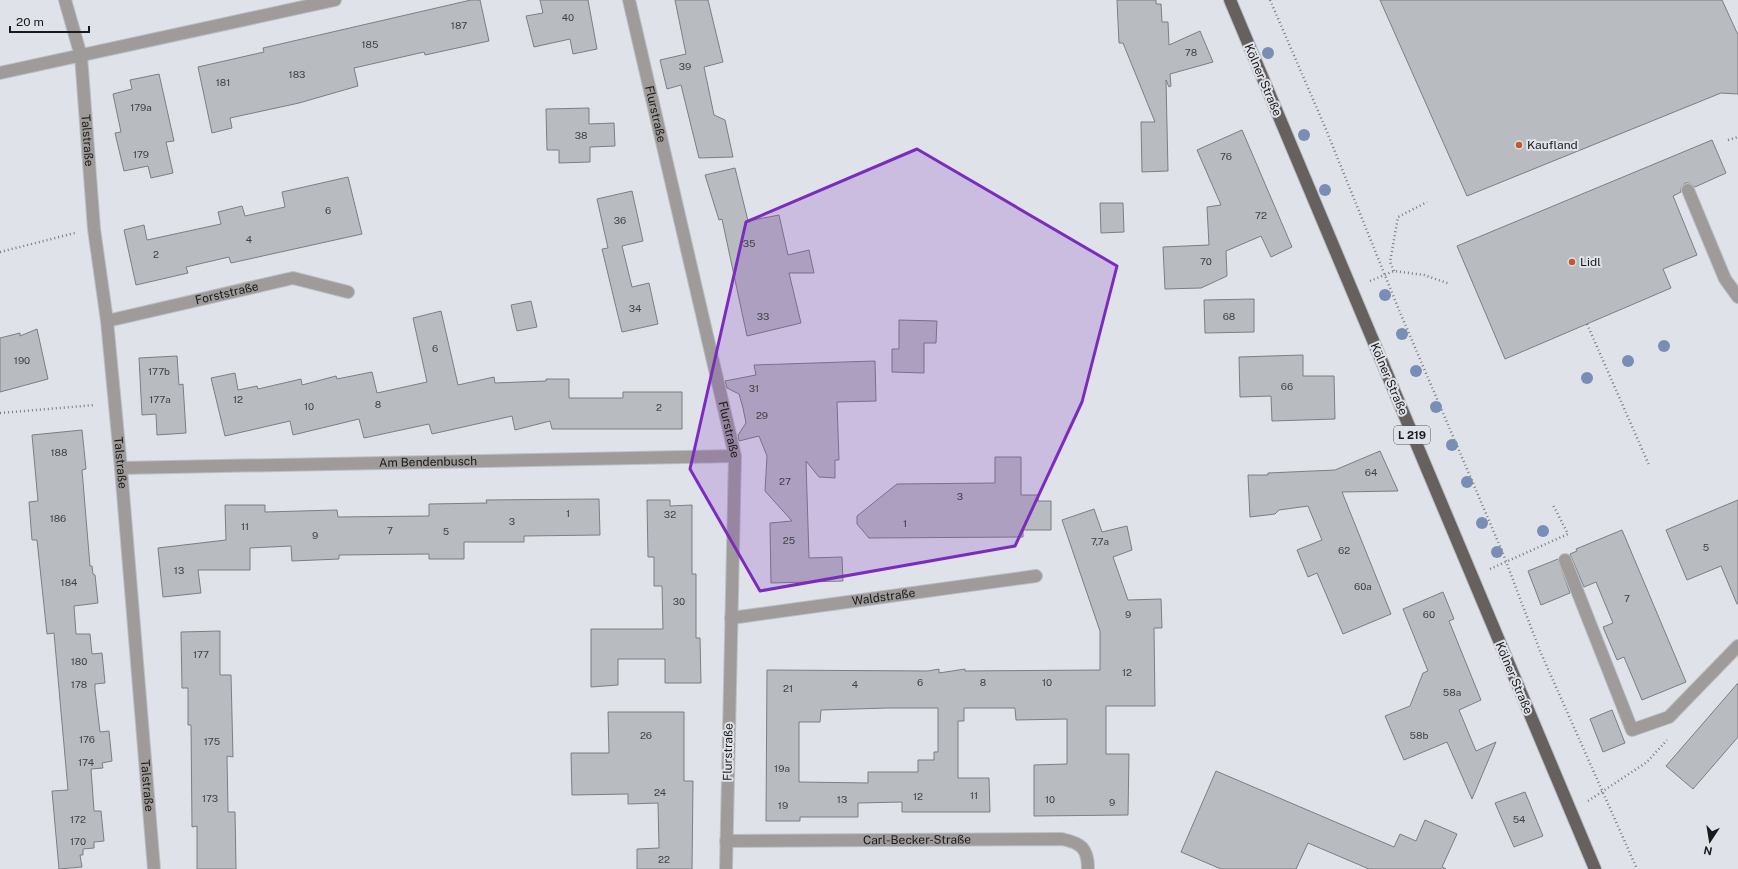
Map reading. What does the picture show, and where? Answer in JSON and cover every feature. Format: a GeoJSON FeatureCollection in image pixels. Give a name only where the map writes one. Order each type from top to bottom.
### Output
{"type":"FeatureCollection","features":[{"type":"Feature","properties":{"kind":"main road","name":"Kölner Straße"},"geometry":{"type":"LineString","coordinates":[[1230,0],[1595,869]]}},
{"type":"Feature","properties":{"kind":"street","name":"Talstraße"},"geometry":{"type":"LineString","coordinates":[[64,0],[81,56],[94,229],[107,320],[113,403],[121,468],[154,869]]}},
{"type":"Feature","properties":{"kind":"street"},"geometry":{"type":"LineString","coordinates":[[0,73],[336,0]]}},
{"type":"Feature","properties":{"kind":"street","name":"Flurstraße"},"geometry":{"type":"LineString","coordinates":[[630,0],[735,456],[726,869]]}},
{"type":"Feature","properties":{"kind":"street"},"geometry":{"type":"LineString","coordinates":[[1688,190],[1726,278],[1738,297]]}},
{"type":"Feature","properties":{"kind":"street","name":"Forststraße"},"geometry":{"type":"LineString","coordinates":[[107,320],[293,278],[348,292]]}},
{"type":"Feature","properties":{"kind":"street","name":"Am Bendenbusch"},"geometry":{"type":"LineString","coordinates":[[121,468],[735,456]]}},
{"type":"Feature","properties":{"kind":"street"},"geometry":{"type":"LineString","coordinates":[[1565,560],[1632,730],[1669,717],[1738,646]]}},
{"type":"Feature","properties":{"kind":"street","name":"Waldstraße"},"geometry":{"type":"LineString","coordinates":[[731,618],[1036,576]]}},
{"type":"Feature","properties":{"kind":"street","name":"Carl-Becker-Straße"},"geometry":{"type":"LineString","coordinates":[[726,841],[1062,839],[1077,842],[1084,849],[1088,862],[1088,869]]}},
{"type":"Feature","properties":{"kind":"path"},"geometry":{"type":"LineString","coordinates":[[1270,0],[1325,127],[1385,275],[1506,562],[1540,651],[1637,869]]}},
{"type":"Feature","properties":{"kind":"path"},"geometry":{"type":"LineString","coordinates":[[1728,140],[1738,137]]}},
{"type":"Feature","properties":{"kind":"path"},"geometry":{"type":"LineString","coordinates":[[1394,271],[1390,262],[1398,217],[1427,202]]}},
{"type":"Feature","properties":{"kind":"path"},"geometry":{"type":"LineString","coordinates":[[0,252],[94,229]]}},
{"type":"Feature","properties":{"kind":"path"},"geometry":{"type":"LineString","coordinates":[[1351,289],[1394,271],[1424,275],[1450,284]]}},
{"type":"Feature","properties":{"kind":"path"},"geometry":{"type":"LineString","coordinates":[[1587,324],[1649,465]]}},
{"type":"Feature","properties":{"kind":"path"},"geometry":{"type":"LineString","coordinates":[[0,413],[113,403]]}},
{"type":"Feature","properties":{"kind":"path"},"geometry":{"type":"LineString","coordinates":[[1472,577],[1568,534],[1553,505]]}},
{"type":"Feature","properties":{"kind":"highlighted area"},"geometry":{"type":"Polygon","coordinates":[[[917,149],[1117,266],[1082,402],[1015,546],[760,591],[690,469],[746,222],[917,149]]]}},
{"type":"Feature","properties":{"kind":"building"},"geometry":{"type":"Polygon","coordinates":[[[471,0],[480,0],[489,41],[425,55],[424,52],[354,68],[358,86],[299,103],[230,118],[232,128],[212,133],[198,67],[264,52],[263,48],[471,0]]]}},
{"type":"Feature","properties":{"kind":"building"},"geometry":{"type":"Polygon","coordinates":[[[540,0],[588,0],[597,49],[573,54],[570,39],[534,47],[526,16],[543,13],[540,0]]]}},
{"type":"Feature","properties":{"kind":"building"},"geometry":{"type":"Polygon","coordinates":[[[675,0],[708,0],[723,62],[704,67],[714,115],[725,120],[733,157],[699,158],[681,85],[667,89],[660,60],[686,54],[675,0]]]}},
{"type":"Feature","properties":{"kind":"building"},"geometry":{"type":"Polygon","coordinates":[[[1117,0],[1156,0],[1156,4],[1161,4],[1162,22],[1168,22],[1169,45],[1200,31],[1213,62],[1170,74],[1171,86],[1169,87],[1166,80],[1168,171],[1142,172],[1141,122],[1155,122],[1123,43],[1119,43],[1117,0]]]}},
{"type":"Feature","properties":{"kind":"building","name":"Kaufland"},"geometry":{"type":"Polygon","coordinates":[[[1380,0],[1722,0],[1738,35],[1738,94],[1721,93],[1467,196],[1380,0]]]}},
{"type":"Feature","properties":{"kind":"building"},"geometry":{"type":"Polygon","coordinates":[[[159,74],[174,141],[166,142],[173,173],[151,178],[148,166],[124,171],[115,133],[121,132],[113,94],[132,89],[130,80],[159,74]]]}},
{"type":"Feature","properties":{"kind":"building"},"geometry":{"type":"Polygon","coordinates":[[[589,108],[589,124],[614,123],[615,146],[590,147],[590,162],[559,163],[559,150],[547,150],[546,109],[589,108]]]}},
{"type":"Feature","properties":{"kind":"building"},"geometry":{"type":"Polygon","coordinates":[[[1242,130],[1292,247],[1271,257],[1261,236],[1226,251],[1227,276],[1201,288],[1165,289],[1163,247],[1209,245],[1207,207],[1221,205],[1197,150],[1242,130]]]}},
{"type":"Feature","properties":{"kind":"building","name":"Lidl"},"geometry":{"type":"Polygon","coordinates":[[[1712,140],[1726,173],[1695,187],[1689,183],[1685,183],[1681,189],[1681,192],[1673,196],[1697,255],[1663,269],[1671,288],[1505,359],[1457,246],[1712,140]]]}},
{"type":"Feature","properties":{"kind":"building"},"geometry":{"type":"Polygon","coordinates":[[[735,168],[748,221],[779,215],[788,255],[809,250],[814,273],[789,273],[801,323],[747,336],[722,219],[719,220],[705,175],[735,168]]]}},
{"type":"Feature","properties":{"kind":"building"},"geometry":{"type":"Polygon","coordinates":[[[348,177],[362,234],[231,263],[229,257],[186,267],[188,273],[136,285],[124,230],[144,225],[147,240],[221,224],[218,212],[242,206],[245,216],[285,207],[282,192],[348,177]]]}},
{"type":"Feature","properties":{"kind":"building"},"geometry":{"type":"Polygon","coordinates":[[[632,191],[643,241],[622,246],[632,287],[649,283],[658,324],[622,332],[602,249],[608,248],[597,199],[632,191]]]}},
{"type":"Feature","properties":{"kind":"building"},"geometry":{"type":"Polygon","coordinates":[[[1100,203],[1123,203],[1124,232],[1101,233],[1100,203]]]}},
{"type":"Feature","properties":{"kind":"building"},"geometry":{"type":"Polygon","coordinates":[[[1254,299],[1254,332],[1205,333],[1204,300],[1254,299]]]}},
{"type":"Feature","properties":{"kind":"building"},"geometry":{"type":"Polygon","coordinates":[[[531,301],[537,327],[517,331],[511,305],[531,301]]]}},
{"type":"Feature","properties":{"kind":"building"},"geometry":{"type":"Polygon","coordinates":[[[441,311],[458,385],[494,377],[495,383],[546,381],[546,379],[569,379],[569,398],[623,398],[623,392],[682,392],[682,429],[552,429],[550,421],[515,430],[512,416],[432,434],[429,424],[364,438],[359,419],[293,435],[290,421],[225,436],[211,378],[235,373],[238,390],[257,386],[258,389],[301,379],[302,385],[336,376],[337,379],[372,372],[377,393],[427,382],[413,318],[441,311]]]}},
{"type":"Feature","properties":{"kind":"building"},"geometry":{"type":"Polygon","coordinates":[[[899,320],[937,321],[936,343],[924,343],[924,373],[892,372],[892,349],[899,349],[899,320]]]}},
{"type":"Feature","properties":{"kind":"building"},"geometry":{"type":"Polygon","coordinates":[[[37,329],[48,379],[0,392],[0,338],[20,333],[20,336],[37,329]]]}},
{"type":"Feature","properties":{"kind":"building"},"geometry":{"type":"Polygon","coordinates":[[[1303,355],[1303,376],[1334,376],[1335,419],[1272,421],[1271,396],[1240,397],[1239,357],[1303,355]]]}},
{"type":"Feature","properties":{"kind":"building"},"geometry":{"type":"Polygon","coordinates":[[[177,356],[179,385],[183,384],[186,433],[157,435],[156,414],[142,415],[139,358],[177,356]]]}},
{"type":"Feature","properties":{"kind":"building"},"geometry":{"type":"Polygon","coordinates":[[[875,361],[876,401],[837,402],[839,460],[835,460],[835,478],[819,477],[806,461],[809,558],[842,557],[843,581],[771,583],[770,523],[792,521],[765,491],[767,456],[759,436],[739,441],[738,435],[746,423],[743,408],[739,394],[727,388],[725,381],[756,375],[754,365],[875,361]]]}},
{"type":"Feature","properties":{"kind":"building"},"geometry":{"type":"Polygon","coordinates":[[[82,430],[86,469],[82,470],[90,566],[92,566],[93,574],[95,575],[98,603],[74,606],[76,634],[90,634],[92,654],[102,653],[105,683],[95,684],[95,690],[100,732],[109,731],[112,761],[102,763],[103,768],[91,769],[94,811],[101,811],[104,841],[94,842],[94,848],[83,849],[83,855],[80,855],[82,867],[59,869],[52,791],[68,790],[54,633],[47,634],[37,540],[32,540],[29,502],[38,501],[32,435],[82,430]]]}},
{"type":"Feature","properties":{"kind":"building"},"geometry":{"type":"Polygon","coordinates":[[[1380,451],[1398,491],[1342,492],[1391,614],[1343,634],[1317,573],[1308,577],[1297,550],[1322,540],[1308,506],[1279,510],[1275,514],[1250,517],[1248,475],[1335,470],[1380,451]]]}},
{"type":"Feature","properties":{"kind":"building"},"geometry":{"type":"Polygon","coordinates":[[[995,457],[1021,457],[1021,495],[1038,495],[1038,501],[1051,501],[1051,530],[1023,530],[1023,537],[869,538],[857,524],[857,516],[897,484],[995,483],[995,457]]]}},
{"type":"Feature","properties":{"kind":"building"},"geometry":{"type":"Polygon","coordinates":[[[599,499],[600,535],[524,536],[524,542],[464,542],[464,559],[429,559],[429,554],[339,555],[339,559],[292,561],[291,546],[250,548],[250,570],[198,570],[201,593],[163,597],[158,548],[226,540],[225,505],[265,505],[265,512],[337,510],[338,517],[429,516],[429,504],[487,503],[486,500],[599,499]]]}},
{"type":"Feature","properties":{"kind":"building"},"geometry":{"type":"Polygon","coordinates":[[[647,500],[670,500],[670,506],[692,505],[692,574],[696,574],[696,638],[700,638],[701,683],[665,683],[665,659],[618,659],[618,685],[591,687],[591,629],[663,629],[662,586],[654,586],[654,557],[648,557],[647,500]]]}},
{"type":"Feature","properties":{"kind":"building"},"geometry":{"type":"Polygon","coordinates":[[[1738,500],[1737,604],[1721,566],[1687,580],[1666,530],[1738,500]]]}},
{"type":"Feature","properties":{"kind":"building"},"geometry":{"type":"Polygon","coordinates":[[[1094,509],[1102,532],[1127,526],[1132,550],[1113,557],[1128,600],[1161,599],[1162,628],[1154,628],[1155,706],[1106,706],[1106,754],[1129,754],[1128,815],[1034,816],[1034,765],[1067,764],[1067,719],[1016,720],[1015,708],[964,708],[964,721],[958,721],[958,778],[989,778],[990,812],[902,812],[902,802],[858,803],[858,817],[800,817],[800,821],[766,821],[767,670],[928,671],[939,669],[939,673],[965,669],[965,671],[1100,670],[1100,631],[1062,520],[1094,509]],[[938,708],[821,710],[820,722],[799,722],[799,782],[868,783],[868,772],[918,772],[918,760],[934,760],[934,752],[938,752],[938,708]]]}},
{"type":"Feature","properties":{"kind":"building"},"geometry":{"type":"Polygon","coordinates":[[[1622,530],[1686,682],[1642,700],[1624,657],[1617,660],[1603,627],[1613,623],[1596,582],[1584,587],[1570,554],[1577,551],[1576,549],[1622,530]]]}},
{"type":"Feature","properties":{"kind":"building"},"geometry":{"type":"Polygon","coordinates":[[[1558,559],[1570,593],[1541,605],[1528,571],[1558,559]]]}},
{"type":"Feature","properties":{"kind":"building"},"geometry":{"type":"Polygon","coordinates":[[[1443,592],[1454,619],[1449,621],[1481,700],[1459,710],[1476,751],[1496,742],[1472,799],[1447,742],[1404,760],[1385,716],[1410,706],[1423,673],[1428,671],[1403,609],[1443,592]]]}},
{"type":"Feature","properties":{"kind":"building"},"geometry":{"type":"Polygon","coordinates":[[[220,631],[220,675],[231,675],[233,757],[227,756],[228,812],[235,812],[236,869],[197,869],[197,826],[192,827],[191,725],[188,725],[188,688],[182,688],[181,632],[220,631]]]}},
{"type":"Feature","properties":{"kind":"building"},"geometry":{"type":"Polygon","coordinates":[[[1738,683],[1738,737],[1693,789],[1666,766],[1738,683]]]}},
{"type":"Feature","properties":{"kind":"building"},"geometry":{"type":"Polygon","coordinates":[[[1612,710],[1625,743],[1603,752],[1590,719],[1612,710]]]}},
{"type":"Feature","properties":{"kind":"building"},"geometry":{"type":"Polygon","coordinates":[[[608,712],[684,712],[684,781],[693,781],[692,869],[637,869],[637,849],[659,848],[658,803],[628,804],[628,794],[572,795],[571,753],[609,753],[608,712]]]}},
{"type":"Feature","properties":{"kind":"building"},"geometry":{"type":"Polygon","coordinates":[[[1216,771],[1394,847],[1400,834],[1416,841],[1425,820],[1457,834],[1442,867],[1446,869],[1369,869],[1308,843],[1296,869],[1221,869],[1181,852],[1216,771]]]}},
{"type":"Feature","properties":{"kind":"building"},"geometry":{"type":"Polygon","coordinates":[[[1525,792],[1543,836],[1514,847],[1495,803],[1525,792]]]}},
{"type":"Feature","properties":{"kind":"place","name":"Kaufland"},"geometry":{"type":"Point","coordinates":[1519,145]}},
{"type":"Feature","properties":{"kind":"place","name":"Lidl"},"geometry":{"type":"Point","coordinates":[1572,262]}}]}
